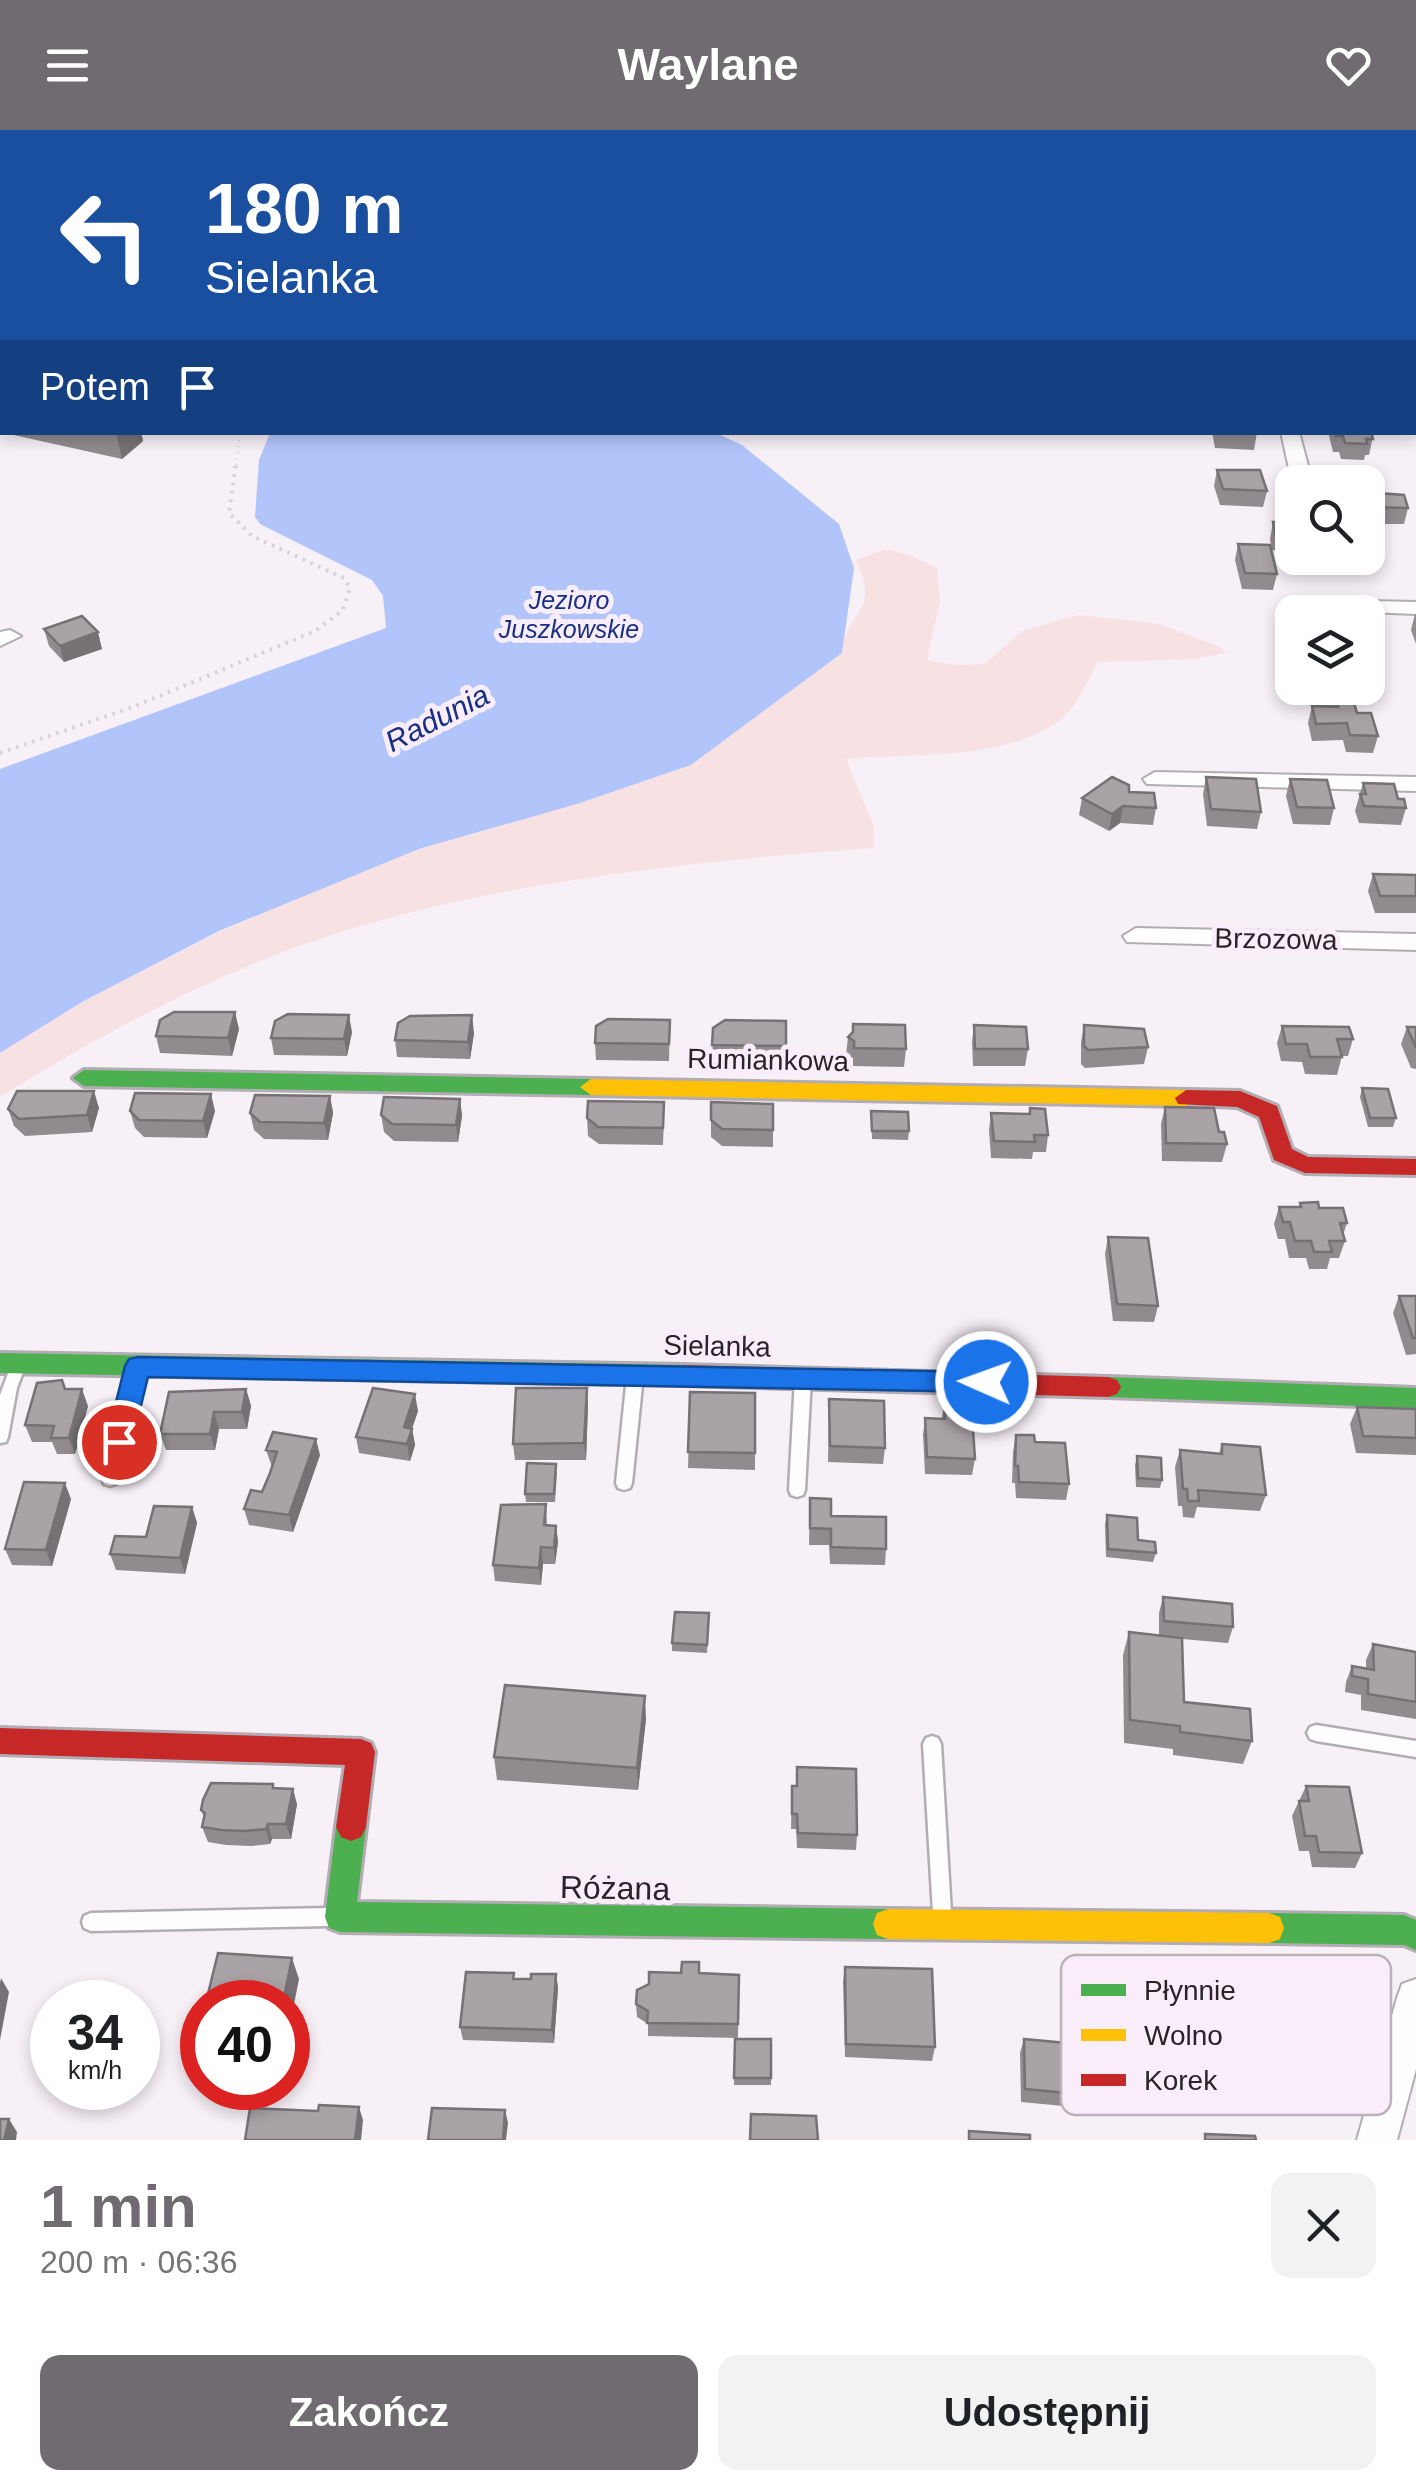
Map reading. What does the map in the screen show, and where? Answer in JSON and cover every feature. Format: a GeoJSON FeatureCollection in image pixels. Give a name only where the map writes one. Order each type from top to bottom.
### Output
{"type":"FeatureCollection","features":[{"type":"Feature","properties":{"kind":"street"},"geometry":{"type":"LineString","coordinates":[[1291,435],[1298,465]]}},
{"type":"Feature","properties":{"kind":"street"},"geometry":{"type":"LineString","coordinates":[[1385,607],[1416,608]]}},
{"type":"Feature","properties":{"kind":"street"},"geometry":{"type":"LineString","coordinates":[[1155,779],[1416,784]]}},
{"type":"Feature","properties":{"kind":"street","name":"Brzozowa"},"geometry":{"type":"LineString","coordinates":[[1136,936],[1416,942]]}},
{"type":"Feature","properties":{"kind":"street","name":"Rumiankowa"},"geometry":{"type":"LineString","coordinates":[[84,1078],[1240,1099],[1268,1112],[1282,1154],[1305,1166],[1416,1167]]}},
{"type":"Feature","properties":{"kind":"street","name":"Sielanka"},"geometry":{"type":"LineString","coordinates":[[9,1363],[803,1377],[1416,1398]]}},
{"type":"Feature","properties":{"kind":"street"},"geometry":{"type":"LineString","coordinates":[[0,1741],[361,1752],[340,1917]]}},
{"type":"Feature","properties":{"kind":"street","name":"Różana"},"geometry":{"type":"LineString","coordinates":[[340,1917],[1404,1930],[1416,1935]]}},
{"type":"Feature","properties":{"kind":"street"},"geometry":{"type":"LineString","coordinates":[[1391,2089],[1416,1998]]}},
{"type":"Feature","properties":{"kind":"street"},"geometry":{"type":"LineString","coordinates":[[1377,2140],[1384,2115]]}},
{"type":"Feature","properties":{"kind":"lane"},"geometry":{"type":"LineString","coordinates":[[0,1437],[9,1388],[9,1363]]}},
{"type":"Feature","properties":{"kind":"lane"},"geometry":{"type":"LineString","coordinates":[[110,1479],[138,1366]]}},
{"type":"Feature","properties":{"kind":"lane"},"geometry":{"type":"LineString","coordinates":[[624,1483],[635,1375]]}},
{"type":"Feature","properties":{"kind":"lane"},"geometry":{"type":"LineString","coordinates":[[797,1490],[803,1377]]}},
{"type":"Feature","properties":{"kind":"lane"},"geometry":{"type":"LineString","coordinates":[[1316,1733],[1416,1749]]}},
{"type":"Feature","properties":{"kind":"lane"},"geometry":{"type":"LineString","coordinates":[[932,1744],[942,1924]]}},
{"type":"Feature","properties":{"kind":"lane"},"geometry":{"type":"LineString","coordinates":[[91,1922],[340,1917]]}},
{"type":"Feature","properties":{"kind":"path"},"geometry":{"type":"LineString","coordinates":[[0,753],[133,707],[223,670],[315,631],[343,610],[350,588],[344,578],[252,536],[229,513],[240,435]]}},
{"type":"Feature","properties":{"kind":"shaded area"},"geometry":{"type":"Polygon","coordinates":[[[885,549],[937,568],[940,600],[927,660],[954,665],[985,664],[1022,631],[1078,615],[1159,624],[1220,647],[1226,653],[1194,659],[1097,662],[1065,716],[1036,734],[1010,743],[956,753],[846,759],[874,827],[874,848],[643,870],[408,913],[334,935],[229,974],[128,1023],[0,1097],[0,1053],[82,1002],[219,932],[410,852],[577,804],[691,765],[842,653],[845,638],[864,601],[863,578],[856,560],[885,549]]]}},
{"type":"Feature","properties":{"kind":"water","name":"Jezioro Juszkowskie"},"geometry":{"type":"Polygon","coordinates":[[[269,435],[720,435],[742,445],[839,524],[854,568],[842,653],[691,765],[577,804],[419,849],[219,931],[82,1002],[0,1053],[0,769],[386,628],[383,596],[372,580],[260,524],[255,517],[259,460],[269,435]]]}},
{"type":"Feature","properties":{"kind":"building"},"geometry":{"type":"Polygon","coordinates":[[[1372,435],[1373,439],[1366,439],[1367,444],[1345,443],[1343,436],[1336,436],[1372,435]]]}},
{"type":"Feature","properties":{"kind":"building"},"geometry":{"type":"Polygon","coordinates":[[[1217,470],[1260,470],[1267,491],[1223,489],[1217,470]]]}},
{"type":"Feature","properties":{"kind":"building"},"geometry":{"type":"Polygon","coordinates":[[[1385,494],[1404,495],[1408,508],[1385,507],[1385,494]]]}},
{"type":"Feature","properties":{"kind":"building"},"geometry":{"type":"Polygon","coordinates":[[[1238,544],[1270,545],[1275,574],[1245,573],[1238,544]]]}},
{"type":"Feature","properties":{"kind":"building"},"geometry":{"type":"Polygon","coordinates":[[[82,616],[98,632],[60,646],[44,629],[82,616]]]}},
{"type":"Feature","properties":{"kind":"building"},"geometry":{"type":"Polygon","coordinates":[[[1355,705],[1357,713],[1371,713],[1378,736],[1350,735],[1347,723],[1316,724],[1312,706],[1355,705]]]}},
{"type":"Feature","properties":{"kind":"building"},"geometry":{"type":"Polygon","coordinates":[[[1112,777],[1129,785],[1129,792],[1154,793],[1156,808],[1123,806],[1112,814],[1082,798],[1112,777]]]}},
{"type":"Feature","properties":{"kind":"building"},"geometry":{"type":"Polygon","coordinates":[[[1206,777],[1256,779],[1261,812],[1211,809],[1206,777]]]}},
{"type":"Feature","properties":{"kind":"building"},"geometry":{"type":"Polygon","coordinates":[[[1290,779],[1327,780],[1334,808],[1297,807],[1290,779]]]}},
{"type":"Feature","properties":{"kind":"building"},"geometry":{"type":"Polygon","coordinates":[[[1363,783],[1394,784],[1398,799],[1404,799],[1406,808],[1364,806],[1360,794],[1366,794],[1363,783]]]}},
{"type":"Feature","properties":{"kind":"building"},"geometry":{"type":"Polygon","coordinates":[[[1373,874],[1416,875],[1416,896],[1380,896],[1373,874]]]}},
{"type":"Feature","properties":{"kind":"building"},"geometry":{"type":"Polygon","coordinates":[[[174,1012],[235,1012],[228,1038],[156,1036],[160,1020],[174,1012]]]}},
{"type":"Feature","properties":{"kind":"building"},"geometry":{"type":"Polygon","coordinates":[[[288,1014],[349,1015],[344,1039],[271,1038],[275,1021],[288,1014]]]}},
{"type":"Feature","properties":{"kind":"building"},"geometry":{"type":"Polygon","coordinates":[[[472,1015],[468,1042],[395,1040],[398,1023],[410,1016],[472,1015]]]}},
{"type":"Feature","properties":{"kind":"building"},"geometry":{"type":"Polygon","coordinates":[[[608,1019],[670,1020],[669,1044],[595,1043],[596,1026],[608,1019]]]}},
{"type":"Feature","properties":{"kind":"building"},"geometry":{"type":"Polygon","coordinates":[[[725,1020],[786,1021],[786,1046],[712,1045],[713,1028],[725,1020]]]}},
{"type":"Feature","properties":{"kind":"building"},"geometry":{"type":"Polygon","coordinates":[[[853,1024],[905,1025],[906,1049],[854,1048],[854,1041],[848,1037],[853,1024]]]}},
{"type":"Feature","properties":{"kind":"building"},"geometry":{"type":"Polygon","coordinates":[[[974,1025],[1026,1027],[1028,1049],[975,1049],[974,1025]]]}},
{"type":"Feature","properties":{"kind":"building"},"geometry":{"type":"Polygon","coordinates":[[[1084,1025],[1144,1029],[1148,1047],[1088,1050],[1084,1046],[1084,1025]]]}},
{"type":"Feature","properties":{"kind":"building"},"geometry":{"type":"Polygon","coordinates":[[[1282,1026],[1349,1027],[1353,1039],[1337,1039],[1342,1057],[1310,1057],[1307,1044],[1286,1044],[1282,1026]]]}},
{"type":"Feature","properties":{"kind":"building"},"geometry":{"type":"Polygon","coordinates":[[[1407,1027],[1416,1027],[1416,1048],[1407,1027]]]}},
{"type":"Feature","properties":{"kind":"building"},"geometry":{"type":"Polygon","coordinates":[[[1362,1088],[1388,1089],[1396,1118],[1370,1118],[1362,1088]]]}},
{"type":"Feature","properties":{"kind":"building"},"geometry":{"type":"Polygon","coordinates":[[[17,1091],[94,1091],[87,1115],[19,1119],[8,1109],[17,1091]]]}},
{"type":"Feature","properties":{"kind":"building"},"geometry":{"type":"Polygon","coordinates":[[[135,1093],[211,1094],[203,1121],[139,1120],[130,1111],[135,1093]]]}},
{"type":"Feature","properties":{"kind":"building"},"geometry":{"type":"Polygon","coordinates":[[[255,1095],[330,1096],[324,1123],[260,1122],[250,1113],[255,1095]]]}},
{"type":"Feature","properties":{"kind":"building"},"geometry":{"type":"Polygon","coordinates":[[[384,1097],[460,1099],[456,1125],[392,1124],[381,1115],[384,1097]]]}},
{"type":"Feature","properties":{"kind":"building"},"geometry":{"type":"Polygon","coordinates":[[[588,1101],[664,1102],[663,1128],[598,1127],[587,1118],[588,1101]]]}},
{"type":"Feature","properties":{"kind":"building"},"geometry":{"type":"Polygon","coordinates":[[[711,1102],[773,1104],[773,1130],[722,1129],[711,1120],[711,1102]]]}},
{"type":"Feature","properties":{"kind":"building"},"geometry":{"type":"Polygon","coordinates":[[[1165,1107],[1214,1108],[1219,1132],[1224,1132],[1227,1144],[1166,1143],[1165,1107]]]}},
{"type":"Feature","properties":{"kind":"building"},"geometry":{"type":"Polygon","coordinates":[[[1030,1108],[1045,1109],[1048,1135],[1034,1135],[1035,1142],[994,1141],[991,1113],[1030,1114],[1030,1108]]]}},
{"type":"Feature","properties":{"kind":"building"},"geometry":{"type":"Polygon","coordinates":[[[871,1111],[908,1112],[909,1131],[872,1131],[871,1111]]]}},
{"type":"Feature","properties":{"kind":"building"},"geometry":{"type":"Polygon","coordinates":[[[1318,1202],[1319,1208],[1343,1208],[1347,1223],[1340,1223],[1345,1241],[1329,1241],[1332,1252],[1314,1252],[1311,1241],[1295,1241],[1290,1222],[1283,1222],[1279,1207],[1318,1202]]]}},
{"type":"Feature","properties":{"kind":"building"},"geometry":{"type":"Polygon","coordinates":[[[1108,1237],[1148,1238],[1158,1306],[1117,1304],[1108,1237]]]}},
{"type":"Feature","properties":{"kind":"building"},"geometry":{"type":"Polygon","coordinates":[[[1399,1296],[1416,1296],[1416,1338],[1413,1338],[1399,1296]]]}},
{"type":"Feature","properties":{"kind":"building"},"geometry":{"type":"Polygon","coordinates":[[[62,1380],[65,1389],[82,1389],[69,1438],[51,1438],[54,1426],[25,1425],[37,1383],[62,1380]]]}},
{"type":"Feature","properties":{"kind":"building"},"geometry":{"type":"Polygon","coordinates":[[[373,1388],[415,1394],[404,1427],[412,1429],[407,1444],[356,1437],[373,1388]]]}},
{"type":"Feature","properties":{"kind":"building"},"geometry":{"type":"Polygon","coordinates":[[[516,1388],[587,1388],[584,1443],[513,1444],[516,1388]]]}},
{"type":"Feature","properties":{"kind":"building"},"geometry":{"type":"Polygon","coordinates":[[[246,1389],[242,1412],[214,1412],[210,1434],[160,1434],[169,1392],[246,1389]]]}},
{"type":"Feature","properties":{"kind":"building"},"geometry":{"type":"Polygon","coordinates":[[[690,1392],[755,1393],[755,1453],[688,1452],[690,1392]]]}},
{"type":"Feature","properties":{"kind":"building"},"geometry":{"type":"Polygon","coordinates":[[[829,1399],[884,1401],[885,1448],[830,1446],[829,1399]]]}},
{"type":"Feature","properties":{"kind":"building"},"geometry":{"type":"Polygon","coordinates":[[[944,1400],[971,1400],[975,1459],[927,1457],[925,1418],[945,1419],[944,1400]]]}},
{"type":"Feature","properties":{"kind":"building"},"geometry":{"type":"Polygon","coordinates":[[[1357,1407],[1416,1409],[1416,1438],[1363,1436],[1357,1407]]]}},
{"type":"Feature","properties":{"kind":"building"},"geometry":{"type":"Polygon","coordinates":[[[273,1432],[316,1439],[289,1515],[244,1509],[251,1490],[262,1492],[270,1473],[277,1452],[266,1450],[273,1432]]]}},
{"type":"Feature","properties":{"kind":"building"},"geometry":{"type":"Polygon","coordinates":[[[1016,1435],[1034,1435],[1035,1442],[1065,1443],[1069,1484],[1019,1482],[1016,1435]]]}},
{"type":"Feature","properties":{"kind":"building"},"geometry":{"type":"Polygon","coordinates":[[[1222,1444],[1260,1447],[1266,1495],[1198,1490],[1199,1501],[1188,1501],[1187,1489],[1183,1489],[1180,1450],[1222,1454],[1222,1444]]]}},
{"type":"Feature","properties":{"kind":"building"},"geometry":{"type":"Polygon","coordinates":[[[1137,1456],[1161,1458],[1162,1480],[1138,1478],[1137,1456]]]}},
{"type":"Feature","properties":{"kind":"building"},"geometry":{"type":"Polygon","coordinates":[[[527,1463],[556,1464],[554,1494],[525,1494],[527,1463]]]}},
{"type":"Feature","properties":{"kind":"building"},"geometry":{"type":"Polygon","coordinates":[[[24,1482],[65,1483],[46,1550],[5,1549],[24,1482]]]}},
{"type":"Feature","properties":{"kind":"building"},"geometry":{"type":"Polygon","coordinates":[[[810,1498],[831,1499],[831,1516],[886,1517],[886,1549],[831,1547],[831,1529],[810,1528],[810,1498]]]}},
{"type":"Feature","properties":{"kind":"building"},"geometry":{"type":"Polygon","coordinates":[[[546,1504],[544,1525],[556,1526],[554,1548],[541,1547],[539,1568],[493,1565],[501,1505],[546,1504]]]}},
{"type":"Feature","properties":{"kind":"building"},"geometry":{"type":"Polygon","coordinates":[[[154,1506],[192,1507],[180,1558],[110,1554],[115,1536],[146,1537],[154,1506]]]}},
{"type":"Feature","properties":{"kind":"building"},"geometry":{"type":"Polygon","coordinates":[[[1107,1515],[1137,1518],[1138,1540],[1155,1542],[1156,1553],[1108,1549],[1107,1515]]]}},
{"type":"Feature","properties":{"kind":"building"},"geometry":{"type":"Polygon","coordinates":[[[1163,1597],[1232,1604],[1233,1627],[1164,1621],[1163,1597]]]}},
{"type":"Feature","properties":{"kind":"building"},"geometry":{"type":"Polygon","coordinates":[[[675,1612],[709,1613],[707,1645],[672,1643],[675,1612]]]}},
{"type":"Feature","properties":{"kind":"building"},"geometry":{"type":"Polygon","coordinates":[[[1129,1632],[1182,1638],[1184,1702],[1250,1709],[1252,1741],[1180,1732],[1180,1726],[1130,1720],[1129,1632]]]}},
{"type":"Feature","properties":{"kind":"building"},"geometry":{"type":"Polygon","coordinates":[[[1373,1644],[1416,1652],[1416,1702],[1368,1694],[1368,1679],[1352,1676],[1352,1666],[1374,1670],[1373,1644]]]}},
{"type":"Feature","properties":{"kind":"building"},"geometry":{"type":"Polygon","coordinates":[[[505,1685],[645,1696],[637,1768],[494,1757],[505,1685]]]}},
{"type":"Feature","properties":{"kind":"building"},"geometry":{"type":"Polygon","coordinates":[[[797,1767],[856,1769],[857,1835],[798,1833],[797,1814],[792,1814],[797,1767]]]}},
{"type":"Feature","properties":{"kind":"building"},"geometry":{"type":"Polygon","coordinates":[[[211,1783],[273,1784],[273,1788],[293,1789],[286,1824],[268,1824],[266,1829],[246,1831],[202,1827],[203,1800],[211,1783]]]}},
{"type":"Feature","properties":{"kind":"building"},"geometry":{"type":"Polygon","coordinates":[[[1306,1786],[1349,1787],[1362,1853],[1319,1852],[1316,1836],[1305,1836],[1299,1801],[1309,1801],[1306,1786]]]}},
{"type":"Feature","properties":{"kind":"building"},"geometry":{"type":"Polygon","coordinates":[[[218,1953],[292,1958],[288,1980],[211,1980],[218,1953]]]}},
{"type":"Feature","properties":{"kind":"building"},"geometry":{"type":"Polygon","coordinates":[[[682,1962],[699,1962],[699,1973],[739,1975],[738,2024],[647,2023],[648,2011],[636,2004],[637,1990],[649,1984],[649,1972],[681,1973],[682,1962]]]}},
{"type":"Feature","properties":{"kind":"building"},"geometry":{"type":"Polygon","coordinates":[[[845,1967],[932,1969],[935,2047],[846,2044],[845,1967]]]}},
{"type":"Feature","properties":{"kind":"building"},"geometry":{"type":"Polygon","coordinates":[[[466,1972],[514,1973],[513,1979],[556,1974],[552,2030],[460,2027],[466,1972]]]}},
{"type":"Feature","properties":{"kind":"building"},"geometry":{"type":"Polygon","coordinates":[[[735,2039],[771,2039],[771,2078],[734,2078],[735,2039]]]}},
{"type":"Feature","properties":{"kind":"building"},"geometry":{"type":"Polygon","coordinates":[[[1024,2039],[1061,2042],[1061,2092],[1025,2089],[1024,2039]]]}},
{"type":"Feature","properties":{"kind":"building"},"geometry":{"type":"Polygon","coordinates":[[[319,2105],[359,2107],[355,2140],[245,2140],[250,2110],[318,2111],[319,2105]]]}},
{"type":"Feature","properties":{"kind":"building"},"geometry":{"type":"Polygon","coordinates":[[[432,2108],[505,2110],[503,2140],[428,2140],[432,2108]]]}},
{"type":"Feature","properties":{"kind":"building"},"geometry":{"type":"Polygon","coordinates":[[[751,2114],[816,2116],[818,2140],[750,2140],[751,2114]]]}},
{"type":"Feature","properties":{"kind":"building"},"geometry":{"type":"Polygon","coordinates":[[[0,2119],[9,2119],[4,2140],[0,2140],[0,2119]]]}},
{"type":"Feature","properties":{"kind":"building"},"geometry":{"type":"Polygon","coordinates":[[[969,2131],[1030,2135],[1030,2140],[969,2140],[969,2131]]]}},
{"type":"Feature","properties":{"kind":"building"},"geometry":{"type":"Polygon","coordinates":[[[1205,2134],[1255,2136],[1256,2140],[1205,2140],[1205,2134]]]}},
{"type":"Feature","properties":{"kind":"traffic: fast"},"geometry":{"type":"LineString","coordinates":[[84,1078],[591,1087]]}},
{"type":"Feature","properties":{"kind":"traffic: fast"},"geometry":{"type":"LineString","coordinates":[[0,1363],[684,1375]]}},
{"type":"Feature","properties":{"kind":"traffic: fast"},"geometry":{"type":"LineString","coordinates":[[1108,1387],[1416,1398]]}},
{"type":"Feature","properties":{"kind":"traffic: fast"},"geometry":{"type":"LineString","coordinates":[[351,1827],[340,1917],[888,1924]]}},
{"type":"Feature","properties":{"kind":"traffic: fast"},"geometry":{"type":"LineString","coordinates":[[1269,1928],[1404,1930],[1416,1935]]}},
{"type":"Feature","properties":{"kind":"traffic: slow"},"geometry":{"type":"LineString","coordinates":[[591,1087],[1186,1098]]}},
{"type":"Feature","properties":{"kind":"traffic: slow"},"geometry":{"type":"LineString","coordinates":[[888,1924],[1269,1928]]}},
{"type":"Feature","properties":{"kind":"traffic: jam"},"geometry":{"type":"LineString","coordinates":[[1186,1098],[1240,1099],[1269,1112],[1282,1154],[1305,1165],[1416,1167]]}},
{"type":"Feature","properties":{"kind":"traffic: jam"},"geometry":{"type":"LineString","coordinates":[[684,1375],[1108,1387]]}},
{"type":"Feature","properties":{"kind":"traffic: jam"},"geometry":{"type":"LineString","coordinates":[[0,1741],[361,1752],[351,1827]]}},
{"type":"Feature","properties":{"kind":"route"},"geometry":{"type":"LineString","coordinates":[[119,1442],[138,1366],[986,1382]]}},
{"type":"Feature","properties":{"kind":"water label","name":"Radunia"},"geometry":{"type":"Point","coordinates":[437,718]}}]}
